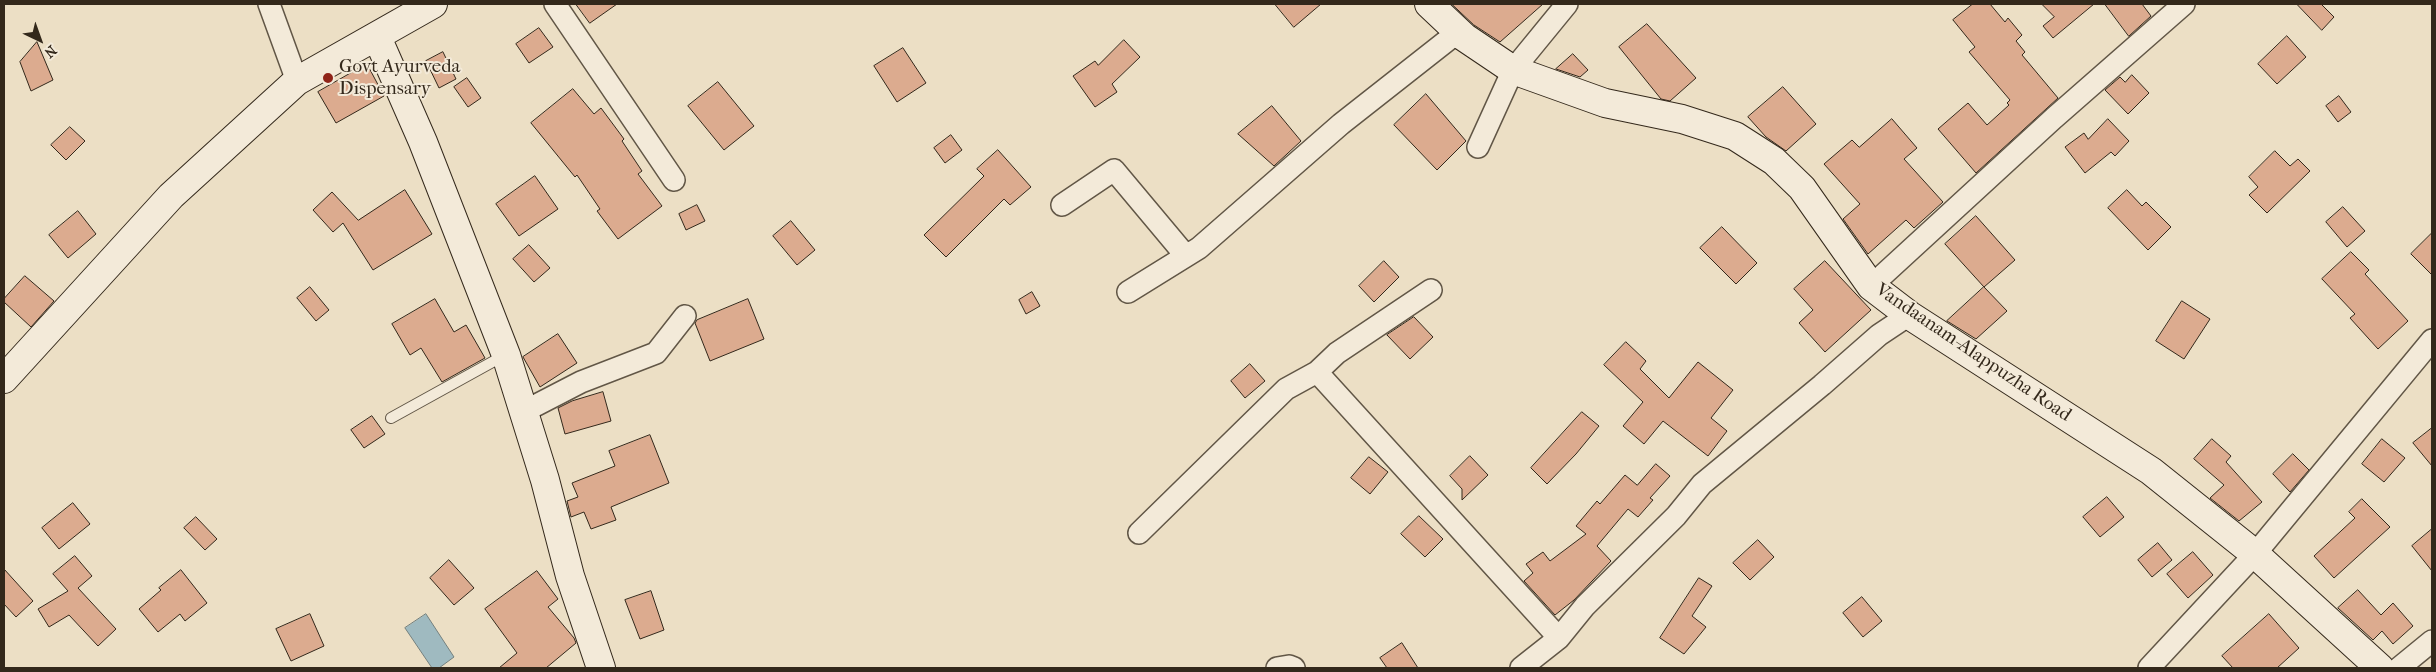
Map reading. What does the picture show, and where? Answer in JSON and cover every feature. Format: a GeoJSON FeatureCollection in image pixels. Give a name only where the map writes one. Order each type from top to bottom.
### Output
{"type":"FeatureCollection","features":[{"type":"Feature","properties":{"kind":"street"},"geometry":{"type":"LineString","coordinates":[[270,4],[297,81]]}},
{"type":"Feature","properties":{"kind":"street"},"geometry":{"type":"LineString","coordinates":[[4,379],[171,196],[297,81],[433,4]]}},
{"type":"Feature","properties":{"kind":"street"},"geometry":{"type":"LineString","coordinates":[[555,4],[674,180]]}},
{"type":"Feature","properties":{"kind":"street","name":"Vandaanam-Alappuzha Road"},"geometry":{"type":"LineString","coordinates":[[1429,4],[1458,32],[1513,70],[1605,103],[1682,120],[1735,136],[1774,161],[1802,188],[1871,286],[1909,315],[2150,471],[2255,554],[2380,668]]}},
{"type":"Feature","properties":{"kind":"street"},"geometry":{"type":"LineString","coordinates":[[1478,147],[1513,70],[1567,4]]}},
{"type":"Feature","properties":{"kind":"street"},"geometry":{"type":"LineString","coordinates":[[1871,286],[2054,118],[2184,4]]}},
{"type":"Feature","properties":{"kind":"street"},"geometry":{"type":"LineString","coordinates":[[1128,292],[1199,248],[1342,124],[1458,32]]}},
{"type":"Feature","properties":{"kind":"street"},"geometry":{"type":"LineString","coordinates":[[377,37],[423,142],[506,355],[544,480],[570,576],[601,668]]}},
{"type":"Feature","properties":{"kind":"street"},"geometry":{"type":"LineString","coordinates":[[1062,205],[1114,170],[1186,256]]}},
{"type":"Feature","properties":{"kind":"street"},"geometry":{"type":"LineString","coordinates":[[1139,533],[1286,389],[1318,372],[1336,353],[1431,290]]}},
{"type":"Feature","properties":{"kind":"street"},"geometry":{"type":"LineString","coordinates":[[1521,668],[1559,638],[1585,606],[1676,516],[1702,484],[1822,385],[1879,335],[1909,315]]}},
{"type":"Feature","properties":{"kind":"street"},"geometry":{"type":"LineString","coordinates":[[523,412],[581,382],[656,353],[685,316]]}},
{"type":"Feature","properties":{"kind":"street"},"geometry":{"type":"LineString","coordinates":[[2149,668],[2255,554],[2432,340]]}},
{"type":"Feature","properties":{"kind":"street"},"geometry":{"type":"LineString","coordinates":[[1318,372],[1559,638]]}},
{"type":"Feature","properties":{"kind":"street"},"geometry":{"type":"LineString","coordinates":[[2399,668],[2432,641]]}},
{"type":"Feature","properties":{"kind":"street"},"geometry":{"type":"LineString","coordinates":[[1278,668],[1289,666],[1294,668]]}},
{"type":"Feature","properties":{"kind":"lane"},"geometry":{"type":"LineString","coordinates":[[391,418],[506,355]]}},
{"type":"Feature","properties":{"kind":"water"},"geometry":{"type":"Polygon","coordinates":[[[426,614],[454,657],[439,668],[432,668],[405,628],[426,614]]]}},
{"type":"Feature","properties":{"kind":"building"},"geometry":{"type":"Polygon","coordinates":[[[576,4],[617,4],[590,23],[576,4]]]}},
{"type":"Feature","properties":{"kind":"building"},"geometry":{"type":"Polygon","coordinates":[[[1275,4],[1321,4],[1294,27],[1275,4]]]}},
{"type":"Feature","properties":{"kind":"building"},"geometry":{"type":"Polygon","coordinates":[[[1452,4],[1543,4],[1500,42],[1474,25],[1452,4]]]}},
{"type":"Feature","properties":{"kind":"building"},"geometry":{"type":"Polygon","coordinates":[[[1973,4],[1990,4],[2005,22],[2008,18],[2022,35],[2016,41],[2025,52],[2022,55],[2058,98],[1976,173],[1938,129],[1968,103],[1987,125],[2009,105],[2007,103],[2010,100],[1969,52],[1975,47],[1953,20],[1973,4]]]}},
{"type":"Feature","properties":{"kind":"building"},"geometry":{"type":"Polygon","coordinates":[[[2042,4],[2094,4],[2053,38],[2043,26],[2054,17],[2042,4]]]}},
{"type":"Feature","properties":{"kind":"building"},"geometry":{"type":"Polygon","coordinates":[[[2105,4],[2142,4],[2151,16],[2129,36],[2105,4]]]}},
{"type":"Feature","properties":{"kind":"building"},"geometry":{"type":"Polygon","coordinates":[[[2297,4],[2321,4],[2334,17],[2322,30],[2297,4]]]}},
{"type":"Feature","properties":{"kind":"building"},"geometry":{"type":"Polygon","coordinates":[[[1647,24],[1696,78],[1670,101],[1661,99],[1619,47],[1647,24]]]}},
{"type":"Feature","properties":{"kind":"building"},"geometry":{"type":"Polygon","coordinates":[[[539,28],[553,47],[529,63],[516,44],[539,28]]]}},
{"type":"Feature","properties":{"kind":"building"},"geometry":{"type":"Polygon","coordinates":[[[2287,36],[2306,57],[2277,84],[2258,64],[2287,36]]]}},
{"type":"Feature","properties":{"kind":"building"},"geometry":{"type":"Polygon","coordinates":[[[1124,40],[1140,57],[1112,84],[1117,92],[1095,107],[1073,76],[1095,61],[1098,65],[1124,40]]]}},
{"type":"Feature","properties":{"kind":"building"},"geometry":{"type":"Polygon","coordinates":[[[37,42],[53,80],[31,91],[20,62],[37,42]]]}},
{"type":"Feature","properties":{"kind":"building"},"geometry":{"type":"Polygon","coordinates":[[[903,48],[926,83],[897,102],[874,66],[903,48]]]}},
{"type":"Feature","properties":{"kind":"building"},"geometry":{"type":"Polygon","coordinates":[[[443,52],[456,79],[439,88],[426,61],[443,52]]]}},
{"type":"Feature","properties":{"kind":"building"},"geometry":{"type":"Polygon","coordinates":[[[1573,54],[1588,70],[1580,77],[1556,69],[1573,54]]]}},
{"type":"Feature","properties":{"kind":"building"},"geometry":{"type":"Polygon","coordinates":[[[367,64],[384,96],[336,123],[318,92],[367,64]]]}},
{"type":"Feature","properties":{"kind":"building"},"geometry":{"type":"Polygon","coordinates":[[[2132,75],[2149,93],[2128,114],[2105,90],[2120,77],[2125,82],[2132,75]]]}},
{"type":"Feature","properties":{"kind":"building"},"geometry":{"type":"Polygon","coordinates":[[[467,78],[481,98],[468,107],[454,87],[467,78]]]}},
{"type":"Feature","properties":{"kind":"building"},"geometry":{"type":"Polygon","coordinates":[[[718,82],[754,126],[724,150],[688,106],[718,82]]]}},
{"type":"Feature","properties":{"kind":"building"},"geometry":{"type":"Polygon","coordinates":[[[1783,87],[1816,124],[1786,151],[1766,137],[1748,117],[1783,87]]]}},
{"type":"Feature","properties":{"kind":"building"},"geometry":{"type":"Polygon","coordinates":[[[573,89],[594,114],[601,108],[624,139],[622,141],[642,171],[638,174],[662,206],[618,239],[597,211],[600,209],[577,175],[575,177],[531,123],[573,89]]]}},
{"type":"Feature","properties":{"kind":"building"},"geometry":{"type":"Polygon","coordinates":[[[1426,94],[1466,141],[1437,170],[1394,125],[1426,94]]]}},
{"type":"Feature","properties":{"kind":"building"},"geometry":{"type":"Polygon","coordinates":[[[2339,96],[2351,112],[2338,122],[2326,106],[2339,96]]]}},
{"type":"Feature","properties":{"kind":"building"},"geometry":{"type":"Polygon","coordinates":[[[1272,106],[1301,141],[1274,166],[1238,134],[1272,106]]]}},
{"type":"Feature","properties":{"kind":"building"},"geometry":{"type":"Polygon","coordinates":[[[1892,119],[1917,148],[1904,159],[1943,202],[1914,228],[1906,220],[1868,254],[1843,219],[1860,204],[1824,164],[1852,140],[1859,147],[1892,119]]]}},
{"type":"Feature","properties":{"kind":"building"},"geometry":{"type":"Polygon","coordinates":[[[2108,119],[2129,141],[2115,156],[2111,152],[2085,173],[2065,147],[2084,133],[2088,139],[2108,119]]]}},
{"type":"Feature","properties":{"kind":"building"},"geometry":{"type":"Polygon","coordinates":[[[70,127],[85,141],[66,160],[51,145],[70,127]]]}},
{"type":"Feature","properties":{"kind":"building"},"geometry":{"type":"Polygon","coordinates":[[[951,135],[962,150],[945,163],[934,148],[951,135]]]}},
{"type":"Feature","properties":{"kind":"building"},"geometry":{"type":"Polygon","coordinates":[[[998,150],[1031,187],[1010,205],[1004,199],[946,257],[924,235],[984,176],[977,169],[998,150]]]}},
{"type":"Feature","properties":{"kind":"building"},"geometry":{"type":"Polygon","coordinates":[[[2275,151],[2290,166],[2298,159],[2310,171],[2267,213],[2249,195],[2258,187],[2249,177],[2275,151]]]}},
{"type":"Feature","properties":{"kind":"building"},"geometry":{"type":"Polygon","coordinates":[[[535,176],[558,209],[519,236],[496,204],[535,176]]]}},
{"type":"Feature","properties":{"kind":"building"},"geometry":{"type":"Polygon","coordinates":[[[405,190],[432,234],[373,270],[343,223],[333,232],[313,210],[332,192],[358,220],[405,190]]]}},
{"type":"Feature","properties":{"kind":"building"},"geometry":{"type":"Polygon","coordinates":[[[2127,190],[2142,206],[2146,202],[2171,227],[2148,250],[2108,208],[2127,190]]]}},
{"type":"Feature","properties":{"kind":"building"},"geometry":{"type":"Polygon","coordinates":[[[697,205],[705,221],[686,230],[679,214],[697,205]]]}},
{"type":"Feature","properties":{"kind":"building"},"geometry":{"type":"Polygon","coordinates":[[[2343,207],[2365,231],[2347,247],[2326,222],[2343,207]]]}},
{"type":"Feature","properties":{"kind":"building"},"geometry":{"type":"Polygon","coordinates":[[[78,211],[96,234],[68,258],[49,235],[78,211]]]}},
{"type":"Feature","properties":{"kind":"building"},"geometry":{"type":"Polygon","coordinates":[[[1976,216],[2015,260],[1984,287],[1945,244],[1976,216]]]}},
{"type":"Feature","properties":{"kind":"building"},"geometry":{"type":"Polygon","coordinates":[[[791,221],[815,250],[797,265],[773,236],[791,221]]]}},
{"type":"Feature","properties":{"kind":"building"},"geometry":{"type":"Polygon","coordinates":[[[1722,227],[1757,263],[1736,284],[1700,248],[1722,227]]]}},
{"type":"Feature","properties":{"kind":"building"},"geometry":{"type":"Polygon","coordinates":[[[2432,233],[2432,275],[2411,254],[2432,233]]]}},
{"type":"Feature","properties":{"kind":"building"},"geometry":{"type":"Polygon","coordinates":[[[529,245],[550,268],[534,282],[513,259],[529,245]]]}},
{"type":"Feature","properties":{"kind":"building"},"geometry":{"type":"Polygon","coordinates":[[[2351,252],[2369,270],[2365,274],[2408,321],[2378,349],[2350,318],[2355,314],[2322,279],[2351,252]]]}},
{"type":"Feature","properties":{"kind":"building"},"geometry":{"type":"Polygon","coordinates":[[[1384,261],[1399,277],[1374,302],[1359,286],[1384,261]]]}},
{"type":"Feature","properties":{"kind":"building"},"geometry":{"type":"Polygon","coordinates":[[[1825,261],[1871,310],[1825,352],[1799,323],[1813,310],[1794,289],[1825,261]]]}},
{"type":"Feature","properties":{"kind":"building"},"geometry":{"type":"Polygon","coordinates":[[[25,276],[54,301],[31,327],[4,302],[4,299],[25,276]]]}},
{"type":"Feature","properties":{"kind":"building"},"geometry":{"type":"Polygon","coordinates":[[[310,287],[329,310],[316,321],[297,298],[310,287]]]}},
{"type":"Feature","properties":{"kind":"building"},"geometry":{"type":"Polygon","coordinates":[[[1984,287],[2007,311],[1976,339],[1947,321],[1984,287]]]}},
{"type":"Feature","properties":{"kind":"building"},"geometry":{"type":"Polygon","coordinates":[[[1032,292],[1040,306],[1026,314],[1019,300],[1032,292]]]}},
{"type":"Feature","properties":{"kind":"building"},"geometry":{"type":"Polygon","coordinates":[[[435,299],[454,332],[466,325],[485,358],[442,382],[421,348],[410,355],[392,324],[435,299]]]}},
{"type":"Feature","properties":{"kind":"building"},"geometry":{"type":"Polygon","coordinates":[[[748,299],[764,339],[710,361],[695,323],[697,320],[748,299]]]}},
{"type":"Feature","properties":{"kind":"building"},"geometry":{"type":"Polygon","coordinates":[[[2182,301],[2210,319],[2184,359],[2156,341],[2182,301]]]}},
{"type":"Feature","properties":{"kind":"building"},"geometry":{"type":"Polygon","coordinates":[[[1414,317],[1433,337],[1410,359],[1387,335],[1414,317]]]}},
{"type":"Feature","properties":{"kind":"building"},"geometry":{"type":"Polygon","coordinates":[[[558,334],[577,363],[540,387],[523,357],[558,334]]]}},
{"type":"Feature","properties":{"kind":"building"},"geometry":{"type":"Polygon","coordinates":[[[1626,342],[1646,361],[1640,369],[1669,398],[1698,362],[1733,390],[1711,418],[1727,431],[1708,456],[1663,421],[1644,444],[1623,426],[1643,402],[1604,365],[1626,342]]]}},
{"type":"Feature","properties":{"kind":"building"},"geometry":{"type":"Polygon","coordinates":[[[1250,364],[1265,381],[1245,398],[1231,381],[1250,364]]]}},
{"type":"Feature","properties":{"kind":"building"},"geometry":{"type":"Polygon","coordinates":[[[603,392],[611,421],[565,434],[558,408],[572,401],[603,392]]]}},
{"type":"Feature","properties":{"kind":"building"},"geometry":{"type":"Polygon","coordinates":[[[1582,412],[1599,426],[1576,454],[1547,484],[1531,468],[1582,412]]]}},
{"type":"Feature","properties":{"kind":"building"},"geometry":{"type":"Polygon","coordinates":[[[372,416],[385,434],[364,448],[351,430],[372,416]]]}},
{"type":"Feature","properties":{"kind":"building"},"geometry":{"type":"Polygon","coordinates":[[[2432,428],[2432,466],[2413,443],[2432,428]]]}},
{"type":"Feature","properties":{"kind":"building"},"geometry":{"type":"Polygon","coordinates":[[[650,435],[669,483],[611,507],[616,520],[591,529],[584,512],[571,517],[567,501],[578,497],[572,483],[615,466],[609,451],[650,435]]]}},
{"type":"Feature","properties":{"kind":"building"},"geometry":{"type":"Polygon","coordinates":[[[2212,439],[2231,456],[2226,462],[2262,502],[2239,521],[2210,498],[2224,485],[2194,459],[2212,439]]]}},
{"type":"Feature","properties":{"kind":"building"},"geometry":{"type":"Polygon","coordinates":[[[2382,439],[2405,458],[2384,482],[2362,464],[2382,439]]]}},
{"type":"Feature","properties":{"kind":"building"},"geometry":{"type":"Polygon","coordinates":[[[2293,454],[2309,470],[2290,492],[2273,474],[2293,454]]]}},
{"type":"Feature","properties":{"kind":"building"},"geometry":{"type":"Polygon","coordinates":[[[1470,456],[1488,475],[1462,500],[1462,489],[1450,476],[1470,456]]]}},
{"type":"Feature","properties":{"kind":"building"},"geometry":{"type":"Polygon","coordinates":[[[1369,457],[1388,472],[1370,494],[1351,478],[1369,457]]]}},
{"type":"Feature","properties":{"kind":"building"},"geometry":{"type":"Polygon","coordinates":[[[1656,464],[1670,476],[1650,498],[1653,500],[1638,517],[1628,509],[1597,546],[1611,561],[1574,600],[1555,615],[1524,581],[1533,573],[1526,564],[1543,552],[1550,561],[1586,534],[1576,526],[1597,501],[1600,504],[1625,475],[1637,485],[1656,464]]]}},
{"type":"Feature","properties":{"kind":"building"},"geometry":{"type":"Polygon","coordinates":[[[2107,497],[2124,517],[2100,537],[2083,517],[2107,497]]]}},
{"type":"Feature","properties":{"kind":"building"},"geometry":{"type":"Polygon","coordinates":[[[2362,499],[2390,527],[2334,578],[2314,556],[2355,518],[2349,512],[2362,499]]]}},
{"type":"Feature","properties":{"kind":"building"},"geometry":{"type":"Polygon","coordinates":[[[73,503],[90,524],[59,549],[42,528],[73,503]]]}},
{"type":"Feature","properties":{"kind":"building"},"geometry":{"type":"Polygon","coordinates":[[[1419,516],[1443,539],[1425,557],[1401,534],[1419,516]]]}},
{"type":"Feature","properties":{"kind":"building"},"geometry":{"type":"Polygon","coordinates":[[[196,517],[217,539],[205,550],[184,528],[196,517]]]}},
{"type":"Feature","properties":{"kind":"building"},"geometry":{"type":"Polygon","coordinates":[[[2432,529],[2432,571],[2412,546],[2432,529]]]}},
{"type":"Feature","properties":{"kind":"building"},"geometry":{"type":"Polygon","coordinates":[[[1758,540],[1774,557],[1750,580],[1733,563],[1758,540]]]}},
{"type":"Feature","properties":{"kind":"building"},"geometry":{"type":"Polygon","coordinates":[[[2158,543],[2172,560],[2152,577],[2138,560],[2158,543]]]}},
{"type":"Feature","properties":{"kind":"building"},"geometry":{"type":"Polygon","coordinates":[[[2193,552],[2213,575],[2188,598],[2167,574],[2193,552]]]}},
{"type":"Feature","properties":{"kind":"building"},"geometry":{"type":"Polygon","coordinates":[[[75,556],[92,576],[78,588],[116,629],[98,646],[69,615],[49,627],[38,609],[68,591],[53,574],[75,556]]]}},
{"type":"Feature","properties":{"kind":"building"},"geometry":{"type":"Polygon","coordinates":[[[449,560],[474,588],[454,605],[430,578],[449,560]]]}},
{"type":"Feature","properties":{"kind":"building"},"geometry":{"type":"Polygon","coordinates":[[[4,569],[33,601],[16,617],[4,604],[4,569]]]}},
{"type":"Feature","properties":{"kind":"building"},"geometry":{"type":"Polygon","coordinates":[[[181,570],[207,603],[185,621],[180,614],[158,632],[139,609],[161,590],[159,588],[181,570]]]}},
{"type":"Feature","properties":{"kind":"building"},"geometry":{"type":"Polygon","coordinates":[[[537,571],[558,599],[548,607],[576,643],[546,668],[499,668],[517,653],[485,609],[537,571]]]}},
{"type":"Feature","properties":{"kind":"building"},"geometry":{"type":"Polygon","coordinates":[[[1699,578],[1712,586],[1692,616],[1706,627],[1684,654],[1660,638],[1699,578]]]}},
{"type":"Feature","properties":{"kind":"building"},"geometry":{"type":"Polygon","coordinates":[[[2358,590],[2381,615],[2393,603],[2413,626],[2393,644],[2382,631],[2373,640],[2338,608],[2358,590]]]}},
{"type":"Feature","properties":{"kind":"building"},"geometry":{"type":"Polygon","coordinates":[[[651,591],[664,630],[640,639],[625,600],[651,591]]]}},
{"type":"Feature","properties":{"kind":"building"},"geometry":{"type":"Polygon","coordinates":[[[1862,597],[1882,621],[1863,637],[1843,613],[1862,597]]]}},
{"type":"Feature","properties":{"kind":"building"},"geometry":{"type":"Polygon","coordinates":[[[310,614],[324,646],[291,661],[276,629],[310,614]]]}},
{"type":"Feature","properties":{"kind":"building"},"geometry":{"type":"Polygon","coordinates":[[[2269,614],[2299,648],[2277,668],[2233,668],[2222,656],[2269,614]]]}},
{"type":"Feature","properties":{"kind":"building"},"geometry":{"type":"Polygon","coordinates":[[[1402,643],[1418,668],[1387,668],[1380,658],[1402,643]]]}},
{"type":"Feature","properties":{"kind":"place","name":"Govt Ayurveda Dispensary"},"geometry":{"type":"Point","coordinates":[328,78]}}]}
